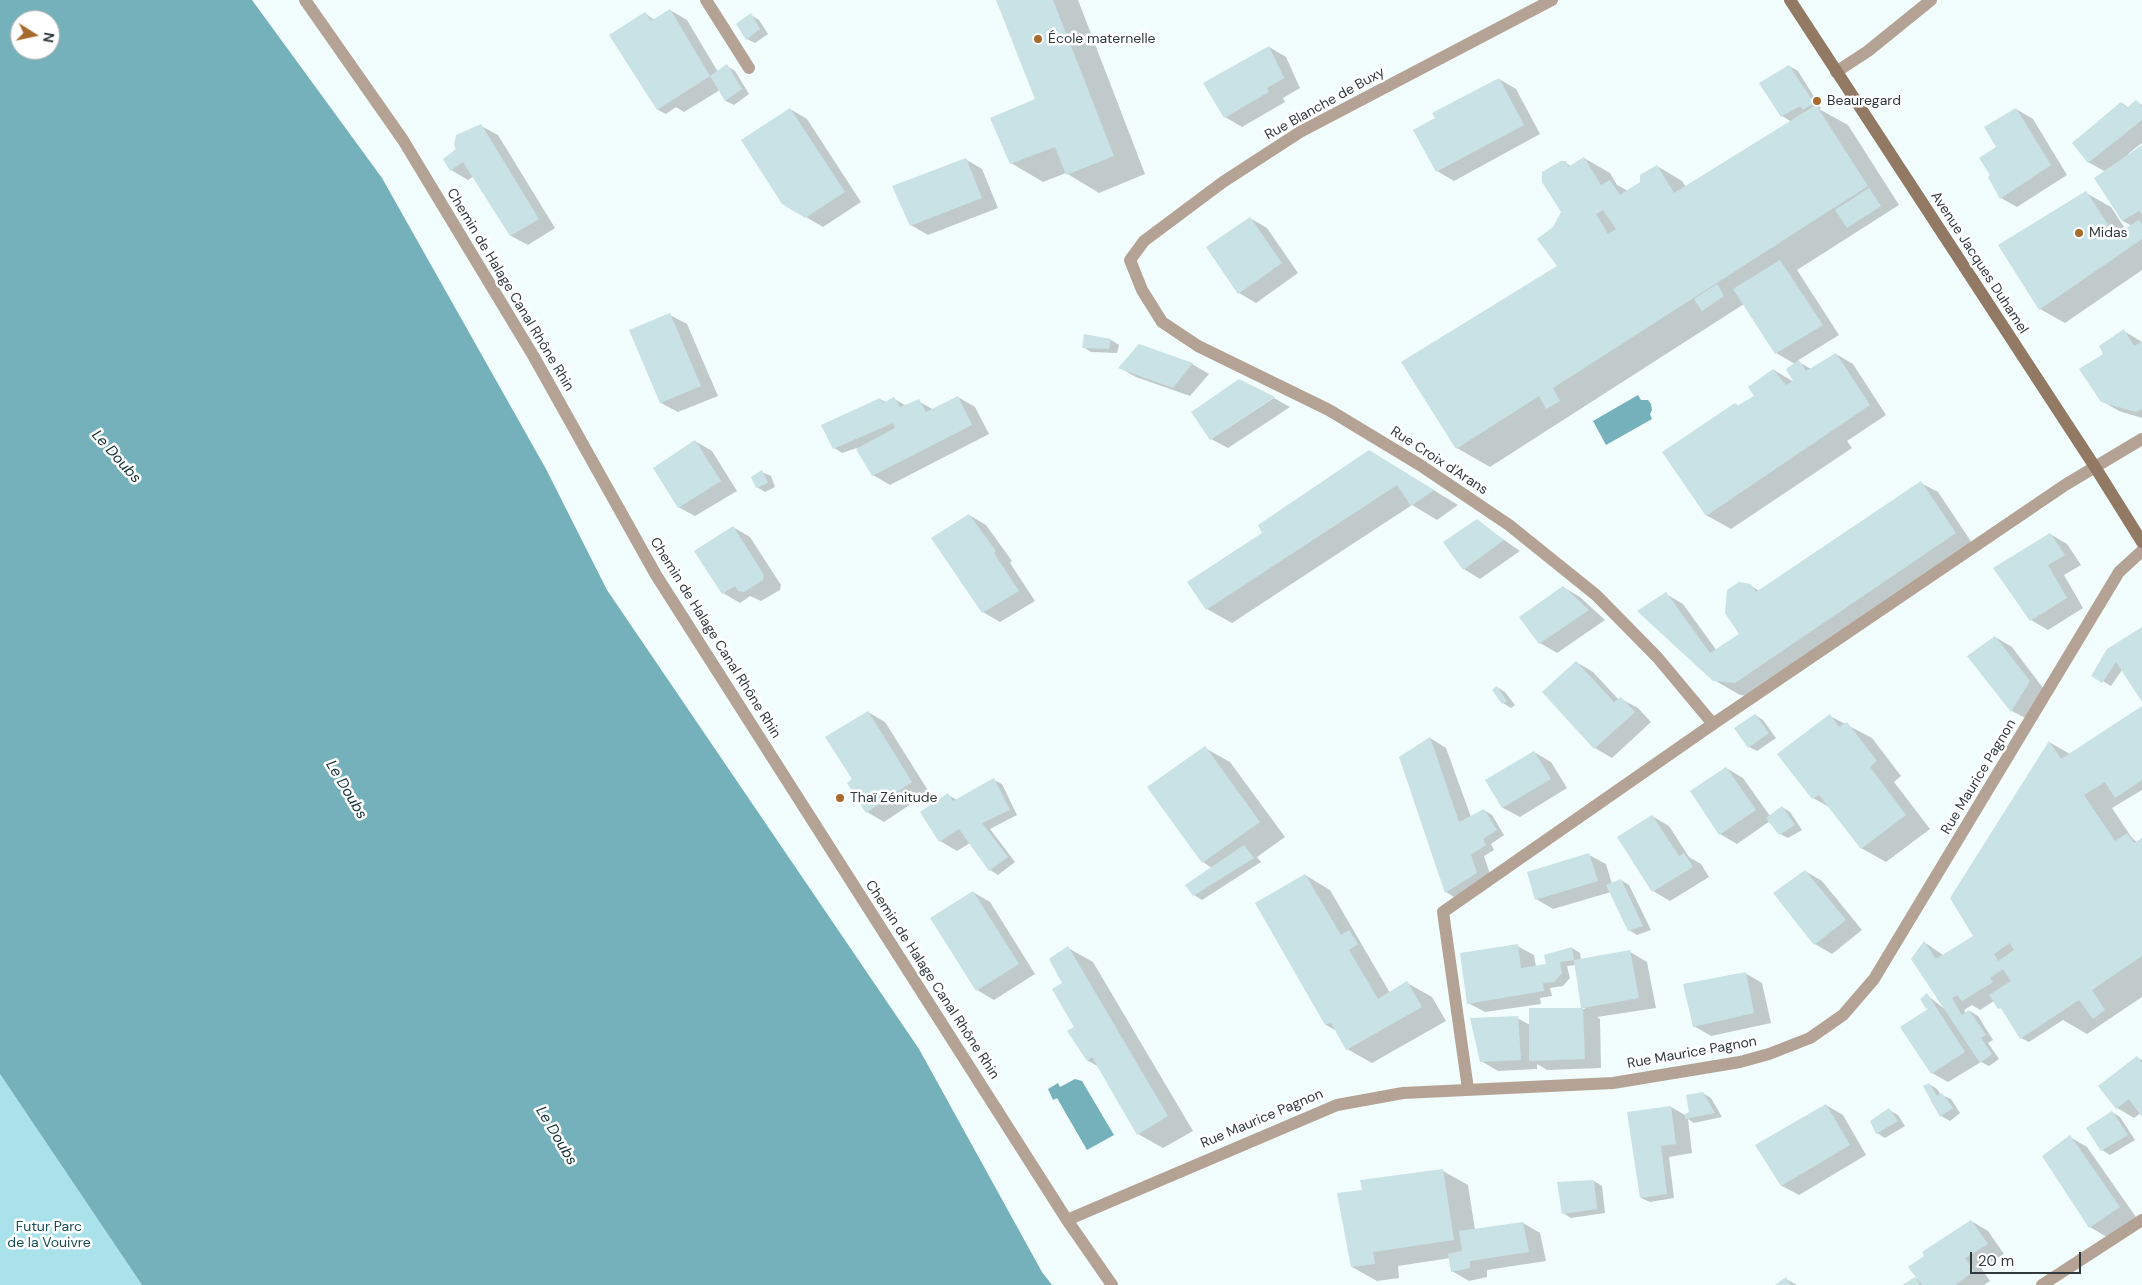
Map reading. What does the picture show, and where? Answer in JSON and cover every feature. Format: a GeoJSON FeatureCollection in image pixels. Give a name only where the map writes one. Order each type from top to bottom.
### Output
{"type":"FeatureCollection","features":[{"type":"Feature","properties":{"kind":"main road","name":"Avenue Jacques Duhamel"},"geometry":{"type":"LineString","coordinates":[[1790,0],[2142,542]]}},
{"type":"Feature","properties":{"kind":"street","name":"Chemin de Halage Canal Rhône Rhin"},"geometry":{"type":"LineString","coordinates":[[305,0],[403,140],[534,357],[656,575],[1067,1220],[1112,1285]]}},
{"type":"Feature","properties":{"kind":"street"},"geometry":{"type":"LineString","coordinates":[[706,0],[749,68]]}},
{"type":"Feature","properties":{"kind":"street","name":"Rue Blanche de Buxy"},"geometry":{"type":"LineString","coordinates":[[1130,260],[1144,241],[1223,182],[1300,132],[1552,0]]}},
{"type":"Feature","properties":{"kind":"street"},"geometry":{"type":"LineString","coordinates":[[1836,72],[1868,51],[1930,0]]}},
{"type":"Feature","properties":{"kind":"street","name":"Rue Croix d'Arans"},"geometry":{"type":"LineString","coordinates":[[1130,260],[1142,290],[1162,322],[1198,346],[1329,410],[1420,465],[1544,552],[1596,595],[1657,657],[1713,724]]}},
{"type":"Feature","properties":{"kind":"street"},"geometry":{"type":"LineString","coordinates":[[1468,1089],[1443,912],[1713,724],[2095,467],[2142,438]]}},
{"type":"Feature","properties":{"kind":"street","name":"Rue Maurice Pagnon"},"geometry":{"type":"LineString","coordinates":[[1067,1220],[1336,1105],[1403,1093],[1613,1083],[1740,1062],[1769,1054],[1810,1038],[1843,1015],[1874,979],[2119,572],[2142,551]]}},
{"type":"Feature","properties":{"kind":"street"},"geometry":{"type":"LineString","coordinates":[[2042,1285],[2142,1220]]}},
{"type":"Feature","properties":{"kind":"green space","name":"Futur Parc de la Vouivre"},"geometry":{"type":"Polygon","coordinates":[[[0,1074],[142,1285],[0,1285],[0,1074]]]}},
{"type":"Feature","properties":{"kind":"water","name":"Le Doubs"},"geometry":{"type":"Polygon","coordinates":[[[0,0],[252,0],[382,178],[546,469],[607,590],[919,1049],[1042,1272],[1052,1285],[142,1285],[0,1074],[0,0]]]}},
{"type":"Feature","properties":{"kind":"water"},"geometry":{"type":"Polygon","coordinates":[[[1638,395],[1641,400],[1648,400],[1651,404],[1652,410],[1650,414],[1652,419],[1606,445],[1593,421],[1638,395]]]}},
{"type":"Feature","properties":{"kind":"water"},"geometry":{"type":"Polygon","coordinates":[[[1075,1079],[1082,1081],[1114,1135],[1087,1150],[1057,1098],[1053,1100],[1048,1089],[1058,1083],[1060,1087],[1075,1079]]]}},
{"type":"Feature","properties":{"kind":"building"},"geometry":{"type":"Polygon","coordinates":[[[996,0],[1053,0],[1114,156],[1066,175],[1055,147],[1010,164],[990,118],[1035,99],[996,0]]]}},
{"type":"Feature","properties":{"kind":"building"},"geometry":{"type":"Polygon","coordinates":[[[670,9],[710,76],[657,110],[609,35],[645,12],[651,21],[670,9]]]}},
{"type":"Feature","properties":{"kind":"building"},"geometry":{"type":"Polygon","coordinates":[[[751,13],[760,29],[746,40],[736,24],[751,13]]]}},
{"type":"Feature","properties":{"kind":"building"},"geometry":{"type":"Polygon","coordinates":[[[1269,46],[1284,78],[1267,88],[1269,92],[1224,118],[1203,83],[1269,46]]]}},
{"type":"Feature","properties":{"kind":"building"},"geometry":{"type":"Polygon","coordinates":[[[727,64],[742,89],[725,101],[710,76],[727,64]]]}},
{"type":"Feature","properties":{"kind":"building"},"geometry":{"type":"Polygon","coordinates":[[[1789,65],[1814,103],[1803,110],[1800,106],[1781,117],[1759,83],[1789,65]]]}},
{"type":"Feature","properties":{"kind":"building"},"geometry":{"type":"Polygon","coordinates":[[[1499,78],[1524,125],[1436,172],[1413,130],[1435,118],[1432,113],[1499,78]]]}},
{"type":"Feature","properties":{"kind":"building"},"geometry":{"type":"Polygon","coordinates":[[[2136,100],[2142,107],[2142,120],[2088,163],[2072,143],[2121,102],[2127,108],[2136,100]]]}},
{"type":"Feature","properties":{"kind":"building"},"geometry":{"type":"Polygon","coordinates":[[[1816,105],[1868,186],[1553,388],[1560,401],[1546,409],[1539,396],[1456,449],[1401,362],[1557,266],[1537,239],[1553,227],[1561,212],[1542,182],[1542,172],[1561,161],[1566,161],[1568,167],[1584,157],[1601,185],[1610,180],[1620,195],[1640,182],[1640,175],[1657,165],[1674,193],[1816,105]],[[1603,210],[1596,214],[1608,234],[1616,229],[1603,210]]]}},
{"type":"Feature","properties":{"kind":"building"},"geometry":{"type":"Polygon","coordinates":[[[790,108],[845,192],[805,218],[782,204],[741,140],[790,108]]]}},
{"type":"Feature","properties":{"kind":"building"},"geometry":{"type":"Polygon","coordinates":[[[2016,108],[2051,165],[2000,199],[1988,177],[1990,175],[1979,158],[1996,147],[1984,127],[2016,108]]]}},
{"type":"Feature","properties":{"kind":"building"},"geometry":{"type":"Polygon","coordinates":[[[481,124],[539,219],[510,236],[463,162],[450,171],[443,159],[456,149],[454,145],[456,135],[481,124]]]}},
{"type":"Feature","properties":{"kind":"building"},"geometry":{"type":"Polygon","coordinates":[[[2142,145],[2142,215],[2139,211],[2122,221],[2094,178],[2142,145]]]}},
{"type":"Feature","properties":{"kind":"building"},"geometry":{"type":"Polygon","coordinates":[[[966,158],[982,198],[910,226],[892,186],[966,158]]]}},
{"type":"Feature","properties":{"kind":"building"},"geometry":{"type":"Polygon","coordinates":[[[1869,188],[1881,206],[1847,228],[1835,210],[1869,188]]]}},
{"type":"Feature","properties":{"kind":"building"},"geometry":{"type":"Polygon","coordinates":[[[2086,191],[2115,235],[2139,220],[2142,224],[2142,239],[2039,310],[1998,245],[2086,191]]]}},
{"type":"Feature","properties":{"kind":"building"},"geometry":{"type":"Polygon","coordinates":[[[1250,217],[1282,263],[1238,294],[1206,247],[1250,217]]]}},
{"type":"Feature","properties":{"kind":"building"},"geometry":{"type":"Polygon","coordinates":[[[1780,260],[1823,325],[1775,354],[1733,289],[1780,260]]]}},
{"type":"Feature","properties":{"kind":"building"},"geometry":{"type":"Polygon","coordinates":[[[1717,284],[1724,296],[1702,311],[1694,299],[1717,284]]]}},
{"type":"Feature","properties":{"kind":"building"},"geometry":{"type":"Polygon","coordinates":[[[670,313],[701,386],[660,403],[629,330],[670,313]]]}},
{"type":"Feature","properties":{"kind":"building"},"geometry":{"type":"Polygon","coordinates":[[[2124,329],[2134,346],[2142,342],[2142,409],[2136,412],[2101,402],[2079,369],[2103,354],[2099,346],[2124,329]]]}},
{"type":"Feature","properties":{"kind":"building"},"geometry":{"type":"Polygon","coordinates":[[[1084,334],[1111,339],[1109,349],[1082,348],[1084,334]]]}},
{"type":"Feature","properties":{"kind":"building"},"geometry":{"type":"Polygon","coordinates":[[[1139,344],[1193,363],[1173,388],[1118,368],[1139,344]]]}},
{"type":"Feature","properties":{"kind":"building"},"geometry":{"type":"Polygon","coordinates":[[[1836,353],[1870,405],[1706,516],[1662,452],[1735,403],[1737,406],[1754,396],[1748,387],[1773,369],[1786,385],[1793,381],[1786,369],[1799,360],[1806,371],[1836,353]]]}},
{"type":"Feature","properties":{"kind":"building"},"geometry":{"type":"Polygon","coordinates":[[[1239,379],[1275,397],[1210,440],[1191,412],[1239,379]]]}},
{"type":"Feature","properties":{"kind":"building"},"geometry":{"type":"Polygon","coordinates":[[[958,396],[972,425],[872,476],[856,449],[895,428],[893,423],[833,449],[821,425],[880,398],[883,403],[894,397],[900,407],[919,399],[926,412],[958,396]]]}},
{"type":"Feature","properties":{"kind":"building"},"geometry":{"type":"Polygon","coordinates":[[[695,440],[721,481],[678,508],[653,468],[695,440]]]}},
{"type":"Feature","properties":{"kind":"building"},"geometry":{"type":"Polygon","coordinates":[[[1369,450],[1434,490],[1411,506],[1397,485],[1206,610],[1187,582],[1262,533],[1258,525],[1369,450]]]}},
{"type":"Feature","properties":{"kind":"building"},"geometry":{"type":"Polygon","coordinates":[[[762,470],[768,483],[756,488],[751,477],[762,470]]]}},
{"type":"Feature","properties":{"kind":"building"},"geometry":{"type":"Polygon","coordinates":[[[1921,481],[1956,533],[1735,683],[1713,681],[1637,611],[1666,592],[1710,653],[1739,634],[1725,613],[1727,590],[1739,582],[1751,584],[1756,592],[1921,481]]]}},
{"type":"Feature","properties":{"kind":"building"},"geometry":{"type":"Polygon","coordinates":[[[969,514],[996,551],[994,553],[1019,591],[982,613],[931,538],[969,514]]]}},
{"type":"Feature","properties":{"kind":"building"},"geometry":{"type":"Polygon","coordinates":[[[1477,519],[1504,540],[1463,570],[1443,542],[1477,519]]]}},
{"type":"Feature","properties":{"kind":"building"},"geometry":{"type":"Polygon","coordinates":[[[733,526],[764,575],[763,580],[744,592],[738,591],[735,586],[722,594],[694,551],[733,526]]]}},
{"type":"Feature","properties":{"kind":"building"},"geometry":{"type":"Polygon","coordinates":[[[2050,533],[2065,555],[2048,565],[2067,598],[2030,621],[1993,568],[2050,533]]]}},
{"type":"Feature","properties":{"kind":"building"},"geometry":{"type":"Polygon","coordinates":[[[1563,586],[1589,610],[1539,644],[1519,617],[1563,586]]]}},
{"type":"Feature","properties":{"kind":"building"},"geometry":{"type":"Polygon","coordinates":[[[2142,627],[2142,702],[2116,662],[2102,683],[2091,676],[2107,649],[2142,627]]]}},
{"type":"Feature","properties":{"kind":"building"},"geometry":{"type":"Polygon","coordinates":[[[1995,636],[2030,681],[2011,712],[1967,656],[1995,636]]]}},
{"type":"Feature","properties":{"kind":"building"},"geometry":{"type":"Polygon","coordinates":[[[1576,661],[1614,702],[1621,697],[1635,712],[1594,749],[1542,692],[1576,661]]]}},
{"type":"Feature","properties":{"kind":"building"},"geometry":{"type":"Polygon","coordinates":[[[1497,686],[1507,701],[1502,704],[1492,690],[1497,686]]]}},
{"type":"Feature","properties":{"kind":"building"},"geometry":{"type":"Polygon","coordinates":[[[2142,706],[2142,780],[2115,798],[2105,782],[2084,795],[2115,841],[2127,833],[2134,843],[2142,838],[2142,956],[2092,990],[2105,1010],[2093,1019],[2079,1000],[2020,1039],[2001,1008],[1998,1009],[1989,995],[2011,981],[2003,969],[1990,978],[1993,982],[1962,1001],[1957,995],[1952,998],[1962,1015],[1969,1010],[1986,1035],[1981,1038],[1992,1054],[1980,1063],[1911,959],[1924,941],[1936,959],[1973,936],[1950,898],[2049,741],[2061,759],[2142,706]],[[2010,943],[1994,954],[1998,961],[2014,950],[2010,943]]]}},
{"type":"Feature","properties":{"kind":"building"},"geometry":{"type":"Polygon","coordinates":[[[868,711],[912,782],[866,813],[847,783],[852,779],[825,737],[868,711]]]}},
{"type":"Feature","properties":{"kind":"building"},"geometry":{"type":"Polygon","coordinates":[[[1755,714],[1769,733],[1748,748],[1734,728],[1755,714]]]}},
{"type":"Feature","properties":{"kind":"building"},"geometry":{"type":"Polygon","coordinates":[[[1830,714],[1839,727],[1847,722],[1877,761],[1870,767],[1906,815],[1861,849],[1819,795],[1812,799],[1777,754],[1830,714]]]}},
{"type":"Feature","properties":{"kind":"building"},"geometry":{"type":"Polygon","coordinates":[[[1430,737],[1459,822],[1484,809],[1497,830],[1483,839],[1486,845],[1471,855],[1477,873],[1445,893],[1399,757],[1430,737]]]}},
{"type":"Feature","properties":{"kind":"building"},"geometry":{"type":"Polygon","coordinates":[[[1205,746],[1260,822],[1202,863],[1147,787],[1205,746]]]}},
{"type":"Feature","properties":{"kind":"building"},"geometry":{"type":"Polygon","coordinates":[[[1534,751],[1551,779],[1502,808],[1485,780],[1534,751]]]}},
{"type":"Feature","properties":{"kind":"building"},"geometry":{"type":"Polygon","coordinates":[[[1726,767],[1756,810],[1719,835],[1690,791],[1726,767]]]}},
{"type":"Feature","properties":{"kind":"building"},"geometry":{"type":"Polygon","coordinates":[[[994,778],[1010,810],[982,823],[1008,857],[989,871],[959,829],[939,842],[920,812],[948,793],[953,801],[994,778]]]}},
{"type":"Feature","properties":{"kind":"building"},"geometry":{"type":"Polygon","coordinates":[[[1782,806],[1795,825],[1779,835],[1766,818],[1782,806]]]}},
{"type":"Feature","properties":{"kind":"building"},"geometry":{"type":"Polygon","coordinates":[[[1652,815],[1679,856],[1684,853],[1693,867],[1652,892],[1617,837],[1652,815]]]}},
{"type":"Feature","properties":{"kind":"building"},"geometry":{"type":"Polygon","coordinates":[[[1244,845],[1254,858],[1193,896],[1185,885],[1244,845]]]}},
{"type":"Feature","properties":{"kind":"building"},"geometry":{"type":"Polygon","coordinates":[[[1589,853],[1598,881],[1535,900],[1527,872],[1589,853]]]}},
{"type":"Feature","properties":{"kind":"building"},"geometry":{"type":"Polygon","coordinates":[[[1805,870],[1846,920],[1814,945],[1773,893],[1805,870]]]}},
{"type":"Feature","properties":{"kind":"building"},"geometry":{"type":"Polygon","coordinates":[[[1305,874],[1341,935],[1349,930],[1358,944],[1349,950],[1378,999],[1407,981],[1422,1007],[1346,1050],[1331,1023],[1325,1025],[1255,903],[1305,874]]]}},
{"type":"Feature","properties":{"kind":"building"},"geometry":{"type":"Polygon","coordinates":[[[1621,879],[1643,926],[1628,931],[1606,885],[1621,879]]]}},
{"type":"Feature","properties":{"kind":"building"},"geometry":{"type":"Polygon","coordinates":[[[973,891],[1019,964],[976,991],[930,918],[973,891]]]}},
{"type":"Feature","properties":{"kind":"building"},"geometry":{"type":"Polygon","coordinates":[[[1518,944],[1521,968],[1546,964],[1544,955],[1572,947],[1574,960],[1560,962],[1562,973],[1554,982],[1543,983],[1544,991],[1467,1004],[1460,953],[1518,944]]]}},
{"type":"Feature","properties":{"kind":"building"},"geometry":{"type":"Polygon","coordinates":[[[1068,946],[1168,1116],[1137,1135],[1092,1057],[1087,1061],[1067,1031],[1074,1027],[1052,989],[1062,983],[1049,959],[1068,946]]]}},
{"type":"Feature","properties":{"kind":"building"},"geometry":{"type":"Polygon","coordinates":[[[1630,950],[1639,998],[1583,1008],[1585,1059],[1529,1061],[1529,1008],[1581,1008],[1574,960],[1630,950]]]}},
{"type":"Feature","properties":{"kind":"building"},"geometry":{"type":"Polygon","coordinates":[[[1746,972],[1754,1013],[1693,1027],[1683,984],[1746,972]]]}},
{"type":"Feature","properties":{"kind":"building"},"geometry":{"type":"Polygon","coordinates":[[[1927,993],[1965,1052],[1931,1074],[1900,1027],[1931,1007],[1926,1009],[1920,999],[1927,993]]]}},
{"type":"Feature","properties":{"kind":"building"},"geometry":{"type":"Polygon","coordinates":[[[1518,1016],[1521,1060],[1480,1062],[1470,1018],[1518,1016]]]}},
{"type":"Feature","properties":{"kind":"building"},"geometry":{"type":"Polygon","coordinates":[[[2137,1056],[2142,1063],[2142,1117],[2129,1099],[2116,1109],[2098,1086],[2137,1056]]]}},
{"type":"Feature","properties":{"kind":"building"},"geometry":{"type":"Polygon","coordinates":[[[1929,1083],[1937,1096],[1942,1093],[1953,1108],[1940,1117],[1923,1086],[1929,1083]]]}},
{"type":"Feature","properties":{"kind":"building"},"geometry":{"type":"Polygon","coordinates":[[[1703,1092],[1715,1113],[1685,1119],[1685,1114],[1689,1112],[1686,1095],[1703,1092]]]}},
{"type":"Feature","properties":{"kind":"building"},"geometry":{"type":"Polygon","coordinates":[[[1826,1104],[1850,1145],[1781,1186],[1755,1145],[1826,1104]]]}},
{"type":"Feature","properties":{"kind":"building"},"geometry":{"type":"Polygon","coordinates":[[[1671,1106],[1676,1144],[1661,1146],[1667,1194],[1640,1198],[1627,1112],[1671,1106]]]}},
{"type":"Feature","properties":{"kind":"building"},"geometry":{"type":"Polygon","coordinates":[[[1889,1108],[1898,1121],[1876,1134],[1870,1121],[1889,1108]]]}},
{"type":"Feature","properties":{"kind":"building"},"geometry":{"type":"Polygon","coordinates":[[[2112,1111],[2128,1135],[2101,1151],[2086,1128],[2112,1111]]]}},
{"type":"Feature","properties":{"kind":"building"},"geometry":{"type":"Polygon","coordinates":[[[2070,1135],[2120,1207],[2089,1228],[2042,1156],[2070,1135]]]}},
{"type":"Feature","properties":{"kind":"building"},"geometry":{"type":"Polygon","coordinates":[[[1443,1169],[1454,1240],[1373,1252],[1375,1264],[1351,1267],[1337,1193],[1362,1190],[1360,1180],[1443,1169]]]}},
{"type":"Feature","properties":{"kind":"building"},"geometry":{"type":"Polygon","coordinates":[[[1594,1180],[1597,1209],[1562,1214],[1557,1182],[1594,1180]]]}},
{"type":"Feature","properties":{"kind":"building"},"geometry":{"type":"Polygon","coordinates":[[[1971,1220],[1988,1244],[1965,1258],[1974,1271],[1955,1285],[1922,1285],[1908,1267],[1924,1256],[1922,1252],[1971,1220]]]}},
{"type":"Feature","properties":{"kind":"building"},"geometry":{"type":"Polygon","coordinates":[[[1523,1222],[1529,1252],[1470,1261],[1470,1268],[1451,1272],[1448,1254],[1462,1251],[1459,1231],[1523,1222]]]}},
{"type":"Feature","properties":{"kind":"building"},"geometry":{"type":"Polygon","coordinates":[[[1786,1277],[1791,1285],[1775,1285],[1786,1277]]]}},
{"type":"Feature","properties":{"kind":"building"},"geometry":{"type":"Polygon","coordinates":[[[1915,1277],[1920,1285],[1902,1285],[1915,1277]]]}},
{"type":"Feature","properties":{"kind":"place","name":"École maternelle"},"geometry":{"type":"Point","coordinates":[1038,39]}},
{"type":"Feature","properties":{"kind":"place","name":"Beauregard"},"geometry":{"type":"Point","coordinates":[1817,101]}},
{"type":"Feature","properties":{"kind":"place","name":"Midas"},"geometry":{"type":"Point","coordinates":[2079,233]}},
{"type":"Feature","properties":{"kind":"place","name":"Thaï Zénitude"},"geometry":{"type":"Point","coordinates":[840,798]}}]}
